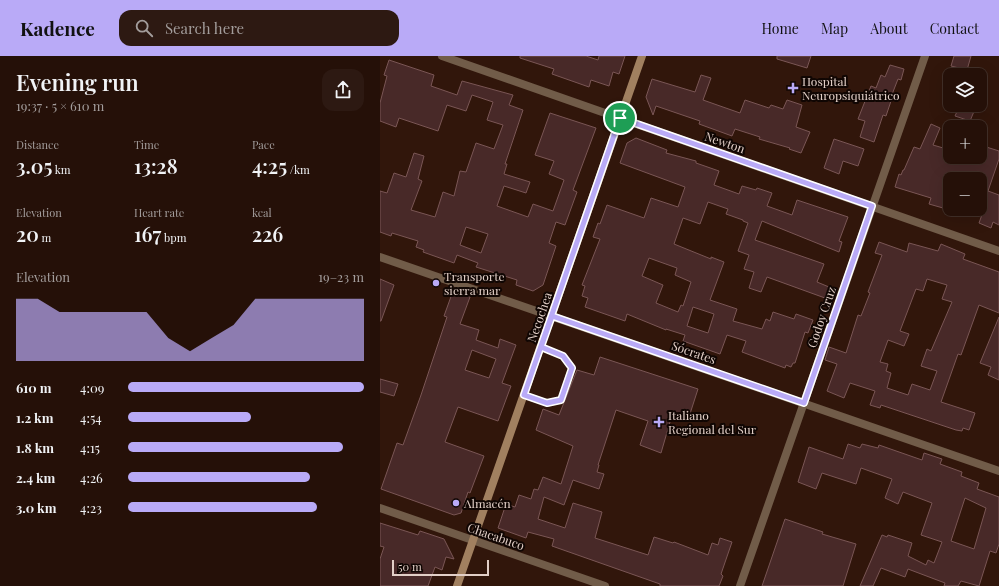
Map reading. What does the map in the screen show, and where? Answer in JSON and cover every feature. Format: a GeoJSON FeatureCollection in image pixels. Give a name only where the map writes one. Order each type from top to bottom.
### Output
{"type":"FeatureCollection","features":[{"type":"Feature","properties":{"kind":"main road","name":"Necochea"},"geometry":{"type":"LineString","coordinates":[[457,586],[642,56]]}},
{"type":"Feature","properties":{"kind":"street","name":"Newton"},"geometry":{"type":"LineString","coordinates":[[442,56],[999,251]]}},
{"type":"Feature","properties":{"kind":"street","name":"Godoy Cruz"},"geometry":{"type":"LineString","coordinates":[[740,586],[925,56]]}},
{"type":"Feature","properties":{"kind":"street","name":"Sócrates"},"geometry":{"type":"LineString","coordinates":[[380,257],[999,471]]}},
{"type":"Feature","properties":{"kind":"street","name":"Chacabuco"},"geometry":{"type":"LineString","coordinates":[[380,508],[605,586]]}},
{"type":"Feature","properties":{"kind":"lane"},"geometry":{"type":"LineString","coordinates":[[524,395],[547,403],[561,400],[572,368],[563,356],[541,347]]}},
{"type":"Feature","properties":{"kind":"building"},"geometry":{"type":"Polygon","coordinates":[[[520,56],[586,56],[598,60],[599,56],[625,56],[619,74],[613,72],[609,86],[591,80],[589,87],[552,74],[554,69],[520,58],[520,56]]]}},
{"type":"Feature","properties":{"kind":"building"},"geometry":{"type":"Polygon","coordinates":[[[777,56],[811,56],[807,68],[777,59],[777,56]]]}},
{"type":"Feature","properties":{"kind":"building"},"geometry":{"type":"Polygon","coordinates":[[[954,56],[971,56],[968,68],[951,66],[954,56]]]}},
{"type":"Feature","properties":{"kind":"building"},"geometry":{"type":"Polygon","coordinates":[[[389,60],[434,75],[431,86],[457,95],[462,81],[513,95],[509,105],[523,110],[505,164],[507,164],[504,174],[530,182],[526,193],[504,186],[497,206],[528,217],[533,204],[553,211],[564,180],[549,174],[554,161],[535,155],[550,113],[596,128],[573,190],[577,192],[565,225],[556,222],[549,243],[556,246],[543,285],[533,291],[516,285],[517,280],[476,267],[478,263],[457,255],[454,263],[423,252],[424,250],[416,247],[418,241],[392,233],[391,236],[380,232],[380,191],[387,193],[394,173],[406,177],[414,153],[424,156],[418,179],[422,181],[411,210],[435,217],[443,192],[454,196],[460,171],[466,172],[476,143],[494,149],[503,125],[487,120],[493,102],[472,95],[466,111],[447,105],[438,131],[399,118],[396,127],[380,121],[380,103],[387,76],[384,75],[389,60]],[[466,227],[460,245],[481,253],[488,234],[466,227]]]}},
{"type":"Feature","properties":{"kind":"building"},"geometry":{"type":"Polygon","coordinates":[[[890,65],[904,69],[901,80],[898,79],[891,97],[892,98],[886,116],[883,115],[874,142],[860,137],[865,121],[858,119],[871,86],[876,88],[881,75],[885,77],[890,65]]]}},
{"type":"Feature","properties":{"kind":"building"},"geometry":{"type":"Polygon","coordinates":[[[701,75],[711,78],[703,100],[740,113],[745,100],[769,108],[771,105],[783,109],[787,100],[802,105],[796,127],[810,132],[801,153],[735,129],[732,136],[699,124],[700,121],[656,106],[653,115],[646,97],[652,79],[695,92],[701,75]]]}},
{"type":"Feature","properties":{"kind":"building"},"geometry":{"type":"Polygon","coordinates":[[[957,112],[974,112],[970,120],[955,116],[957,112]]]}},
{"type":"Feature","properties":{"kind":"building"},"geometry":{"type":"Polygon","coordinates":[[[931,124],[940,128],[933,145],[943,148],[943,164],[987,164],[987,147],[999,151],[999,159],[988,191],[999,195],[999,225],[993,222],[991,228],[979,223],[982,216],[987,216],[987,172],[943,172],[943,208],[929,204],[931,198],[895,187],[899,174],[901,175],[904,170],[914,147],[920,149],[931,124]]]}},
{"type":"Feature","properties":{"kind":"building"},"geometry":{"type":"Polygon","coordinates":[[[636,138],[667,150],[666,153],[696,161],[696,163],[719,171],[714,185],[739,194],[742,186],[756,190],[757,188],[772,193],[767,206],[792,215],[797,200],[848,217],[839,241],[842,242],[839,252],[762,221],[755,240],[824,264],[817,282],[829,287],[825,298],[767,277],[761,292],[749,288],[754,272],[744,269],[749,255],[738,251],[748,223],[726,214],[728,209],[708,202],[700,224],[683,218],[674,244],[711,259],[711,257],[724,262],[710,300],[737,309],[733,321],[762,329],[766,319],[770,321],[773,312],[794,319],[796,314],[813,320],[808,333],[805,332],[795,363],[793,363],[791,367],[786,365],[785,368],[742,352],[746,341],[727,335],[720,354],[683,341],[685,335],[666,330],[627,314],[625,321],[585,307],[588,298],[582,296],[585,286],[582,285],[600,239],[593,237],[598,223],[600,224],[607,205],[644,218],[651,198],[678,207],[685,187],[620,163],[627,143],[636,138]],[[649,258],[642,276],[663,285],[656,303],[678,312],[681,305],[683,306],[691,282],[675,275],[677,268],[649,258]],[[693,307],[687,326],[708,333],[714,314],[693,307]]]}},
{"type":"Feature","properties":{"kind":"building"},"geometry":{"type":"Polygon","coordinates":[[[834,139],[864,149],[858,166],[843,161],[839,174],[824,168],[834,139]]]}},
{"type":"Feature","properties":{"kind":"building"},"geometry":{"type":"Polygon","coordinates":[[[879,242],[907,252],[909,243],[938,251],[941,244],[965,254],[963,259],[999,272],[999,313],[979,305],[961,355],[958,354],[941,402],[975,413],[969,430],[963,428],[962,431],[956,430],[881,405],[880,408],[870,405],[875,391],[850,383],[844,398],[827,391],[837,364],[825,360],[829,347],[846,353],[858,315],[861,316],[870,293],[868,292],[882,255],[875,253],[879,242]],[[927,279],[923,291],[916,289],[900,331],[909,334],[904,346],[888,340],[880,362],[888,364],[886,371],[891,373],[887,388],[908,395],[912,384],[930,390],[937,371],[921,366],[927,349],[931,351],[952,302],[942,299],[947,285],[927,279]]]}},
{"type":"Feature","properties":{"kind":"building"},"geometry":{"type":"Polygon","coordinates":[[[380,279],[394,285],[381,321],[380,321],[380,279]]]}},
{"type":"Feature","properties":{"kind":"building"},"geometry":{"type":"Polygon","coordinates":[[[453,291],[470,297],[460,324],[479,330],[476,340],[498,348],[500,339],[516,345],[502,383],[511,386],[498,421],[458,407],[445,442],[484,456],[470,493],[468,492],[461,513],[454,515],[381,489],[397,443],[403,445],[447,317],[444,316],[453,291]],[[472,350],[465,370],[489,378],[496,359],[472,350]]]}},
{"type":"Feature","properties":{"kind":"building"},"geometry":{"type":"Polygon","coordinates":[[[999,317],[999,380],[988,375],[991,367],[980,363],[999,317]]]}},
{"type":"Feature","properties":{"kind":"building"},"geometry":{"type":"Polygon","coordinates":[[[600,357],[698,389],[688,420],[672,415],[661,453],[640,445],[648,421],[616,410],[598,465],[597,472],[604,474],[599,489],[573,480],[564,505],[544,497],[538,519],[565,528],[573,503],[602,512],[595,538],[648,555],[654,537],[673,543],[674,542],[708,555],[712,543],[718,545],[720,538],[732,542],[721,574],[723,576],[719,586],[660,586],[660,584],[552,546],[554,539],[528,532],[526,538],[498,528],[506,504],[515,507],[519,495],[531,499],[534,489],[538,490],[543,477],[561,484],[573,446],[536,430],[543,409],[559,415],[577,370],[594,375],[600,357]]]}},
{"type":"Feature","properties":{"kind":"building"},"geometry":{"type":"Polygon","coordinates":[[[380,379],[398,384],[394,396],[380,392],[380,379]]]}},
{"type":"Feature","properties":{"kind":"building"},"geometry":{"type":"Polygon","coordinates":[[[848,444],[860,448],[862,444],[878,448],[879,445],[922,460],[924,453],[942,459],[940,464],[962,472],[961,476],[979,483],[977,489],[999,497],[999,544],[996,553],[990,551],[979,586],[961,581],[958,586],[944,586],[945,583],[908,569],[905,577],[881,568],[873,586],[860,586],[882,535],[887,537],[888,535],[912,543],[908,556],[926,565],[928,560],[934,563],[942,542],[921,535],[932,503],[903,492],[898,504],[885,498],[892,479],[861,468],[856,484],[822,473],[816,489],[798,482],[809,447],[843,459],[848,444]],[[965,498],[951,541],[974,549],[986,508],[965,498]]]}},
{"type":"Feature","properties":{"kind":"building"},"geometry":{"type":"Polygon","coordinates":[[[785,519],[823,532],[822,534],[856,544],[843,586],[762,586],[785,519]]]}},
{"type":"Feature","properties":{"kind":"building"},"geometry":{"type":"Polygon","coordinates":[[[380,523],[418,535],[420,531],[444,539],[454,559],[446,557],[442,570],[435,567],[428,586],[380,586],[380,559],[384,547],[380,546],[380,523]]]}},
{"type":"Feature","properties":{"kind":"place","name":"Hospital Neuropsiquiátrico"},"geometry":{"type":"Point","coordinates":[793,88]}},
{"type":"Feature","properties":{"kind":"place","name":"Transporte sierra mar"},"geometry":{"type":"Point","coordinates":[436,283]}},
{"type":"Feature","properties":{"kind":"place","name":"Italiano Regional del Sur"},"geometry":{"type":"Point","coordinates":[659,422]}},
{"type":"Feature","properties":{"kind":"place","name":"Almacén"},"geometry":{"type":"Point","coordinates":[456,503]}},
{"type":"Feature","properties":{"kind":"route"},"geometry":{"type":"LineString","coordinates":[[620,118],[872,206],[804,403],[552,316],[541,347],[563,356],[572,368],[561,400],[547,403],[524,395],[620,118]]}}]}
